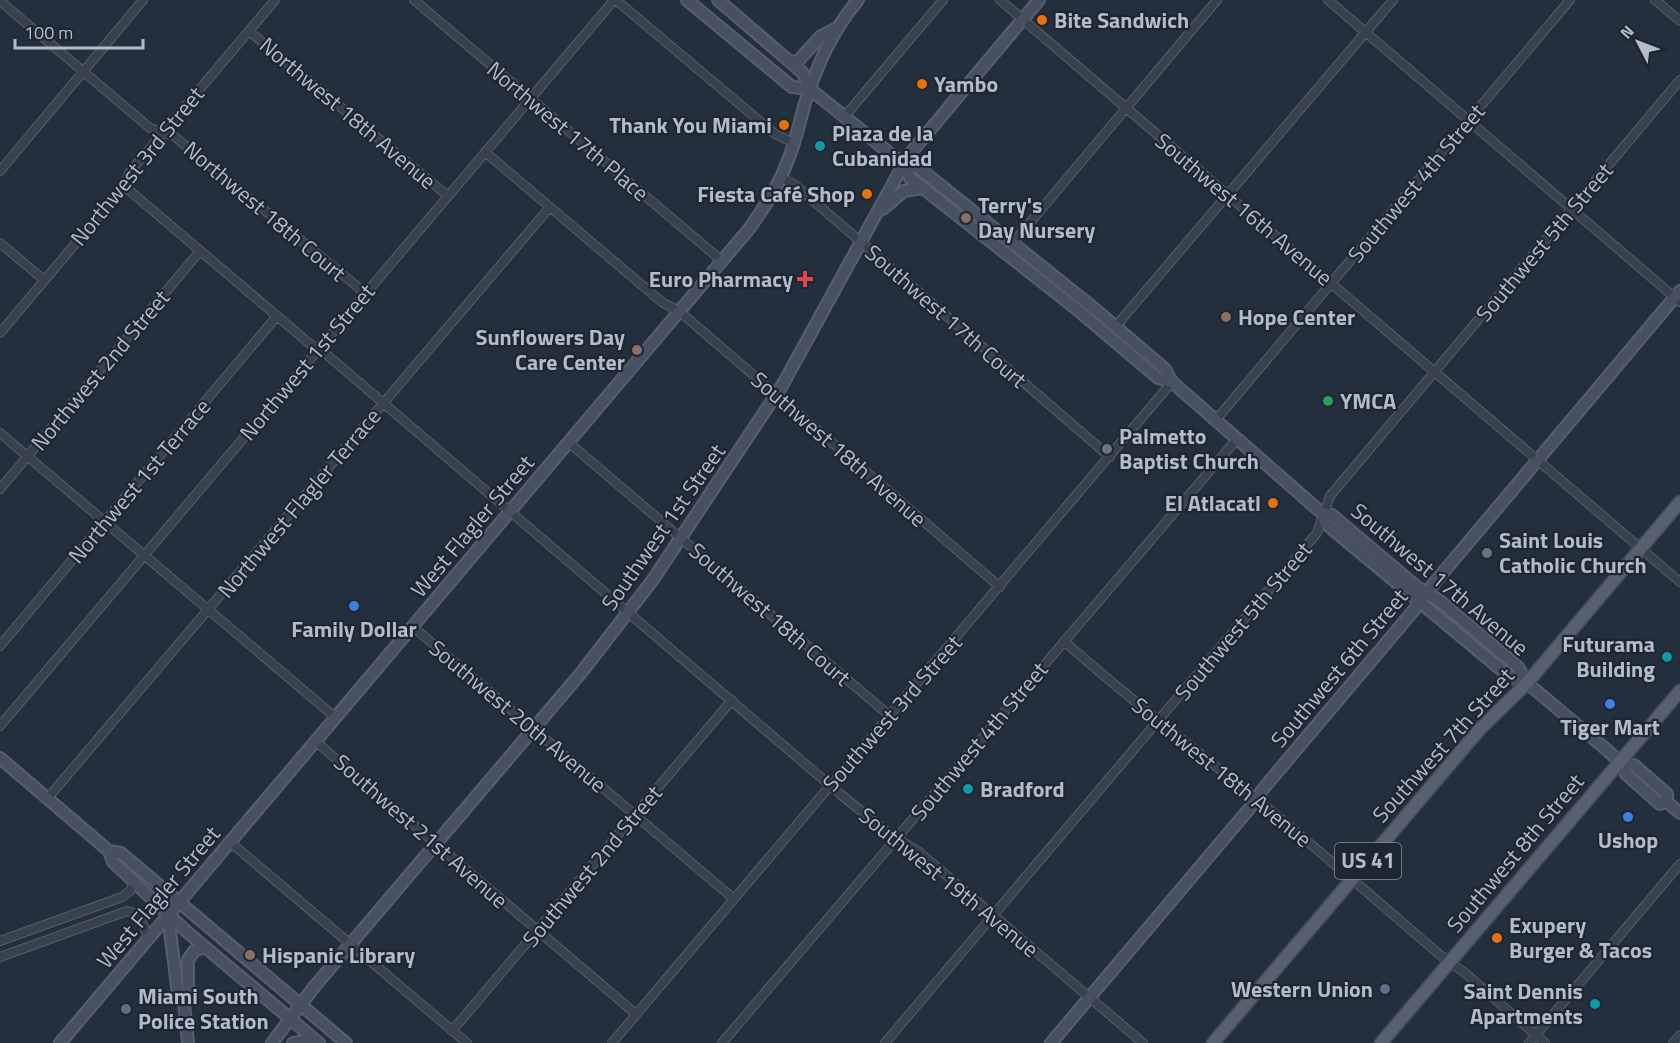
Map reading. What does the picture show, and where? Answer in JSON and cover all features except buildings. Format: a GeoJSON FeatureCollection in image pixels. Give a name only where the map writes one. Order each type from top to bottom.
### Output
{"type":"FeatureCollection","features":[{"type":"Feature","properties":{"kind":"main road"},"geometry":{"type":"LineString","coordinates":[[687,0],[792,87],[810,89],[803,73],[718,0]]}},
{"type":"Feature","properties":{"kind":"main road","name":"West Flagler Street"},"geometry":{"type":"LineString","coordinates":[[60,1043],[759,216],[781,177],[820,61],[837,27],[858,0]]}},
{"type":"Feature","properties":{"kind":"main road","name":"Southwest 1st Street"},"geometry":{"type":"LineString","coordinates":[[272,1043],[301,1004],[628,613],[776,395],[862,243],[903,164],[1039,0]]}},
{"type":"Feature","properties":{"kind":"main road"},"geometry":{"type":"LineString","coordinates":[[790,62],[798,61],[821,36],[837,27]]}},
{"type":"Feature","properties":{"kind":"main road","name":"Southwest 17th Avenue"},"geometry":{"type":"LineString","coordinates":[[810,89],[903,164],[910,178],[922,188],[1098,327],[1158,378],[1172,382]]}},
{"type":"Feature","properties":{"kind":"main road","name":"Southwest 17th Avenue"},"geometry":{"type":"LineString","coordinates":[[903,164],[919,168],[1116,326],[1165,369],[1172,382],[1215,422],[1323,514],[1332,515],[1417,587],[1518,667],[1527,683],[1620,762],[1626,774],[1648,794],[1660,804],[1667,802],[1680,813]]}},
{"type":"Feature","properties":{"kind":"main road"},"geometry":{"type":"LineString","coordinates":[[878,213],[904,191],[922,188]]}},
{"type":"Feature","properties":{"kind":"main road"},"geometry":{"type":"LineString","coordinates":[[1011,258],[1012,244]]}},
{"type":"Feature","properties":{"kind":"main road","name":"Southwest 6th Street"},"geometry":{"type":"LineString","coordinates":[[1051,1043],[1537,460],[1678,296]]}},
{"type":"Feature","properties":{"kind":"main road"},"geometry":{"type":"LineString","coordinates":[[1098,327],[1116,326]]}},
{"type":"Feature","properties":{"kind":"main road","name":"Southwest 7th Street"},"geometry":{"type":"LineString","coordinates":[[1213,1043],[1479,730],[1527,683],[1680,502]]}},
{"type":"Feature","properties":{"kind":"main road","name":"Southwest 17th Avenue"},"geometry":{"type":"LineString","coordinates":[[1323,514],[1325,523],[1510,677],[1527,683]]}},
{"type":"Feature","properties":{"kind":"main road","name":"Southwest 8th Street"},"geometry":{"type":"LineString","coordinates":[[1381,1043],[1680,691]]}},
{"type":"Feature","properties":{"kind":"main road"},"geometry":{"type":"LineString","coordinates":[[2,764],[109,851],[113,862],[168,915],[316,1041]]}},
{"type":"Feature","properties":{"kind":"main road"},"geometry":{"type":"LineString","coordinates":[[109,851],[121,853],[346,1043]]}},
{"type":"Feature","properties":{"kind":"main road"},"geometry":{"type":"LineString","coordinates":[[168,915],[178,994],[184,1004]]}},
{"type":"Feature","properties":{"kind":"main road"},"geometry":{"type":"LineString","coordinates":[[188,1043],[184,1004],[188,990],[189,956],[194,951],[205,947]]}},
{"type":"Feature","properties":{"kind":"main road"},"geometry":{"type":"LineString","coordinates":[[293,1043],[316,1041]]}},
{"type":"Feature","properties":{"kind":"street"},"geometry":{"type":"LineString","coordinates":[[0,171],[143,0]]}},
{"type":"Feature","properties":{"kind":"street","name":"Northwest 3rd Street"},"geometry":{"type":"LineString","coordinates":[[0,333],[124,186],[129,173],[275,0]]}},
{"type":"Feature","properties":{"kind":"street","name":"Northwest 17th Place"},"geometry":{"type":"LineString","coordinates":[[414,0],[722,261]]}},
{"type":"Feature","properties":{"kind":"street"},"geometry":{"type":"LineString","coordinates":[[615,0],[775,134],[794,143]]}},
{"type":"Feature","properties":{"kind":"street","name":"Northwest 1st Street"},"geometry":{"type":"LineString","coordinates":[[0,726],[615,0]]}},
{"type":"Feature","properties":{"kind":"street"},"geometry":{"type":"LineString","coordinates":[[845,116],[943,0]]}},
{"type":"Feature","properties":{"kind":"street","name":"Southwest 16th Avenue"},"geometry":{"type":"LineString","coordinates":[[1000,0],[1680,582]]}},
{"type":"Feature","properties":{"kind":"street"},"geometry":{"type":"LineString","coordinates":[[1012,244],[1217,0]]}},
{"type":"Feature","properties":{"kind":"street"},"geometry":{"type":"LineString","coordinates":[[1328,0],[1571,209],[1678,296]]}},
{"type":"Feature","properties":{"kind":"street"},"geometry":{"type":"LineString","coordinates":[[1116,326],[1393,0]]}},
{"type":"Feature","properties":{"kind":"street","name":"Southwest 4th Street"},"geometry":{"type":"LineString","coordinates":[[1215,422],[1570,0]]}},
{"type":"Feature","properties":{"kind":"street"},"geometry":{"type":"LineString","coordinates":[[1655,0],[1680,21]]}},
{"type":"Feature","properties":{"kind":"street","name":"Northwest 18th Court"},"geometry":{"type":"LineString","coordinates":[[0,1],[150,128],[174,136],[365,293]]}},
{"type":"Feature","properties":{"kind":"street","name":"Northwest 18th Avenue"},"geometry":{"type":"LineString","coordinates":[[249,31],[448,196]]}},
{"type":"Feature","properties":{"kind":"street","name":"Southwest 5th Street"},"geometry":{"type":"LineString","coordinates":[[885,1043],[1317,533],[1330,496],[1680,80]]}},
{"type":"Feature","properties":{"kind":"street"},"geometry":{"type":"LineString","coordinates":[[485,152],[663,303],[679,311]]}},
{"type":"Feature","properties":{"kind":"street","name":"Southwest 17th Court"},"geometry":{"type":"LineString","coordinates":[[781,177],[795,185],[1110,457]]}},
{"type":"Feature","properties":{"kind":"street","name":"Southwest 19th Avenue"},"geometry":{"type":"LineString","coordinates":[[124,186],[384,403],[831,785],[896,838],[919,852],[1143,1043]]}},
{"type":"Feature","properties":{"kind":"street","name":"Northwest Flagler Terrace"},"geometry":{"type":"LineString","coordinates":[[47,799],[550,207]]}},
{"type":"Feature","properties":{"kind":"street"},"geometry":{"type":"LineString","coordinates":[[0,243],[45,280]]}},
{"type":"Feature","properties":{"kind":"street","name":"Northwest 2nd Street"},"geometry":{"type":"LineString","coordinates":[[0,489],[200,251]]}},
{"type":"Feature","properties":{"kind":"street","name":"Southwest 18th Avenue"},"geometry":{"type":"LineString","coordinates":[[679,311],[1000,587]]}},
{"type":"Feature","properties":{"kind":"street","name":"Northwest 1st Terrace"},"geometry":{"type":"LineString","coordinates":[[0,646],[277,316]]}},
{"type":"Feature","properties":{"kind":"street","name":"Southwest 3rd Street"},"geometry":{"type":"LineString","coordinates":[[612,1043],[1172,382]]}},
{"type":"Feature","properties":{"kind":"street"},"geometry":{"type":"LineString","coordinates":[[0,433],[335,717]]}},
{"type":"Feature","properties":{"kind":"street","name":"Southwest 4th Street"},"geometry":{"type":"LineString","coordinates":[[722,1043],[1236,440]]}},
{"type":"Feature","properties":{"kind":"street","name":"Southwest 18th Court"},"geometry":{"type":"LineString","coordinates":[[568,442],[890,716]]}},
{"type":"Feature","properties":{"kind":"street","name":"Southwest 20th Avenue"},"geometry":{"type":"LineString","coordinates":[[412,626],[734,899]]}},
{"type":"Feature","properties":{"kind":"street","name":"Southwest 18th Avenue"},"geometry":{"type":"LineString","coordinates":[[1064,641],[1256,799],[1449,963],[1465,973],[1545,1043]]}},
{"type":"Feature","properties":{"kind":"street","name":"Southwest 2nd Street"},"geometry":{"type":"LineString","coordinates":[[452,1031],[732,700]]}},
{"type":"Feature","properties":{"kind":"street","name":"Southwest 21st Avenue"},"geometry":{"type":"LineString","coordinates":[[315,741],[636,1014]]}},
{"type":"Feature","properties":{"kind":"street"},"geometry":{"type":"LineString","coordinates":[[230,842],[466,1043]]}},
{"type":"Feature","properties":{"kind":"street"},"geometry":{"type":"LineString","coordinates":[[1528,1043],[1680,864]]}},
{"type":"Feature","properties":{"kind":"street"},"geometry":{"type":"LineString","coordinates":[[0,941],[122,897],[135,883]]}},
{"type":"Feature","properties":{"kind":"street"},"geometry":{"type":"LineString","coordinates":[[0,957],[127,911],[140,917],[148,938]]}},
{"type":"Feature","properties":{"kind":"street"},"geometry":{"type":"LineString","coordinates":[[1673,1043],[1680,1035]]}},
{"type":"Feature","properties":{"kind":"place","name":"Bite Sandwich"},"geometry":{"type":"Point","coordinates":[1042,20]}},
{"type":"Feature","properties":{"kind":"place","name":"Yambo"},"geometry":{"type":"Point","coordinates":[922,84]}},
{"type":"Feature","properties":{"kind":"place","name":"Thank You Miami"},"geometry":{"type":"Point","coordinates":[784,125]}},
{"type":"Feature","properties":{"kind":"place","name":"Plaza de la Cubanidad"},"geometry":{"type":"Point","coordinates":[820,146]}},
{"type":"Feature","properties":{"kind":"place","name":"Fiesta Café Shop"},"geometry":{"type":"Point","coordinates":[867,194]}},
{"type":"Feature","properties":{"kind":"place","name":"Terry's Day Nursery"},"geometry":{"type":"Point","coordinates":[966,218]}},
{"type":"Feature","properties":{"kind":"place","name":"Euro Pharmacy"},"geometry":{"type":"Point","coordinates":[805,279]}},
{"type":"Feature","properties":{"kind":"place","name":"Hope Center"},"geometry":{"type":"Point","coordinates":[1226,317]}},
{"type":"Feature","properties":{"kind":"place","name":"Sunflowers Day Care Center"},"geometry":{"type":"Point","coordinates":[637,350]}},
{"type":"Feature","properties":{"kind":"place","name":"YMCA"},"geometry":{"type":"Point","coordinates":[1328,401]}},
{"type":"Feature","properties":{"kind":"place","name":"Palmetto Baptist Church"},"geometry":{"type":"Point","coordinates":[1107,449]}},
{"type":"Feature","properties":{"kind":"place","name":"El Atlacatl"},"geometry":{"type":"Point","coordinates":[1273,503]}},
{"type":"Feature","properties":{"kind":"place","name":"Saint Louis Catholic Church"},"geometry":{"type":"Point","coordinates":[1487,553]}},
{"type":"Feature","properties":{"kind":"place","name":"Family Dollar"},"geometry":{"type":"Point","coordinates":[354,606]}},
{"type":"Feature","properties":{"kind":"place","name":"Futurama Building"},"geometry":{"type":"Point","coordinates":[1667,657]}},
{"type":"Feature","properties":{"kind":"place","name":"Tiger Mart"},"geometry":{"type":"Point","coordinates":[1610,704]}},
{"type":"Feature","properties":{"kind":"place","name":"Bradford"},"geometry":{"type":"Point","coordinates":[968,789]}},
{"type":"Feature","properties":{"kind":"place","name":"Ushop"},"geometry":{"type":"Point","coordinates":[1628,817]}},
{"type":"Feature","properties":{"kind":"place","name":"Exupery Burger & Tacos"},"geometry":{"type":"Point","coordinates":[1497,938]}},
{"type":"Feature","properties":{"kind":"place","name":"Hispanic Library"},"geometry":{"type":"Point","coordinates":[250,955]}},
{"type":"Feature","properties":{"kind":"place","name":"Western Union"},"geometry":{"type":"Point","coordinates":[1385,989]}},
{"type":"Feature","properties":{"kind":"place","name":"Saint Dennis Apartments"},"geometry":{"type":"Point","coordinates":[1595,1004]}},
{"type":"Feature","properties":{"kind":"place","name":"Miami South Police Station"},"geometry":{"type":"Point","coordinates":[126,1009]}}]}
